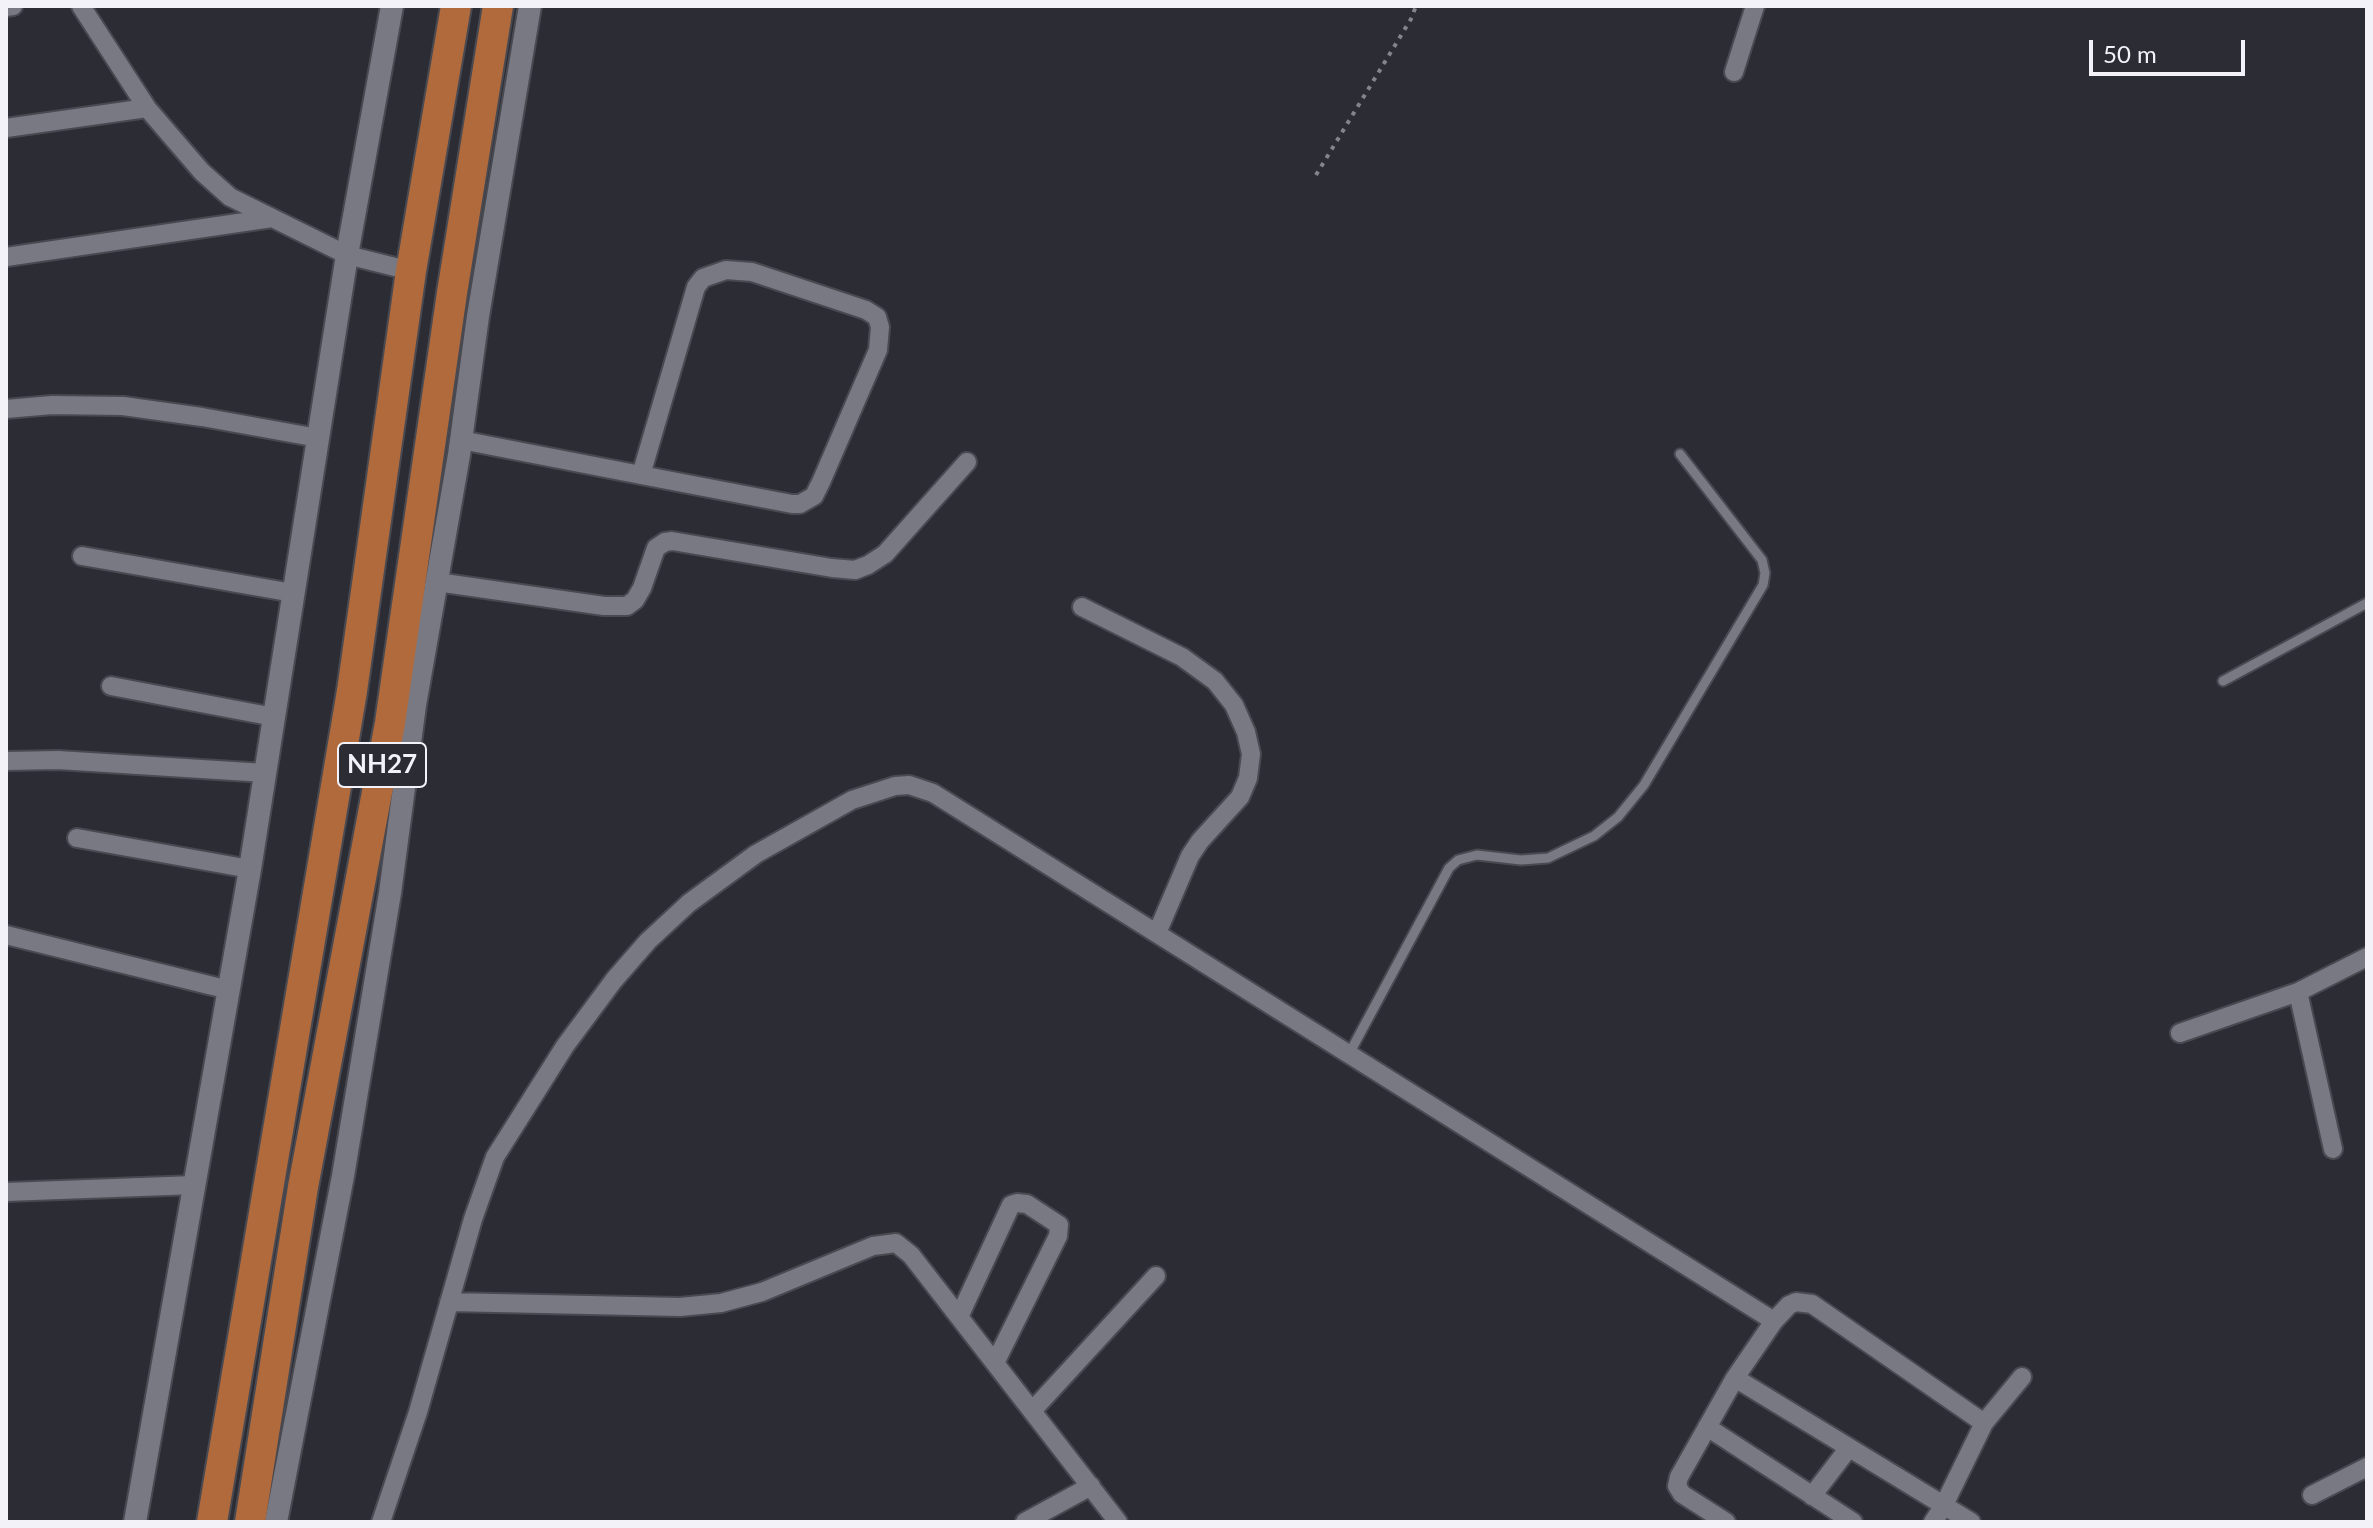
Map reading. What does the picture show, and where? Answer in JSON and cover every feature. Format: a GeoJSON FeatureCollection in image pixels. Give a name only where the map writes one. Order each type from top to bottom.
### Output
{"type":"FeatureCollection","features":[{"type":"Feature","properties":{"kind":"highway","name":"NH27"},"geometry":{"type":"LineString","coordinates":[[212,1522],[352,691],[411,271],[456,6]]}},
{"type":"Feature","properties":{"kind":"highway","name":"NH27"},"geometry":{"type":"LineString","coordinates":[[250,1522],[303,1187],[390,723],[452,293],[498,6]]}},
{"type":"Feature","properties":{"kind":"street"},"geometry":{"type":"LineString","coordinates":[[6,7],[13,6]]}},
{"type":"Feature","properties":{"kind":"street"},"geometry":{"type":"LineString","coordinates":[[81,6],[147,108],[202,172],[230,197],[347,255],[411,271]]}},
{"type":"Feature","properties":{"kind":"street"},"geometry":{"type":"LineString","coordinates":[[135,1522],[250,869],[347,255],[392,6]]}},
{"type":"Feature","properties":{"kind":"street"},"geometry":{"type":"LineString","coordinates":[[276,1522],[343,1176],[461,440],[478,316],[530,6]]}},
{"type":"Feature","properties":{"kind":"street"},"geometry":{"type":"LineString","coordinates":[[1734,72],[1755,6]]}},
{"type":"Feature","properties":{"kind":"street"},"geometry":{"type":"LineString","coordinates":[[6,128],[147,108]]}},
{"type":"Feature","properties":{"kind":"street"},"geometry":{"type":"LineString","coordinates":[[6,257],[272,218]]}},
{"type":"Feature","properties":{"kind":"street"},"geometry":{"type":"LineString","coordinates":[[461,440],[641,475],[792,504],[808,501],[821,482],[878,350],[880,327],[877,317],[866,310],[752,272],[726,270],[703,278],[696,287],[641,475]]}},
{"type":"Feature","properties":{"kind":"street"},"geometry":{"type":"LineString","coordinates":[[6,409],[52,405],[123,406],[318,438]]}},
{"type":"Feature","properties":{"kind":"street"},"geometry":{"type":"LineString","coordinates":[[437,582],[604,606],[627,606],[642,588],[656,548],[672,541],[855,570],[885,554],[967,462]]}},
{"type":"Feature","properties":{"kind":"street"},"geometry":{"type":"LineString","coordinates":[[82,556],[293,593]]}},
{"type":"Feature","properties":{"kind":"street"},"geometry":{"type":"LineString","coordinates":[[1082,607],[1182,657],[1215,681],[1234,705],[1249,743],[1248,778],[1240,797],[1190,856],[1157,933]]}},
{"type":"Feature","properties":{"kind":"street"},"geometry":{"type":"LineString","coordinates":[[111,686],[274,717]]}},
{"type":"Feature","properties":{"kind":"street"},"geometry":{"type":"LineString","coordinates":[[6,761],[58,760],[265,773]]}},
{"type":"Feature","properties":{"kind":"street"},"geometry":{"type":"LineString","coordinates":[[381,1522],[418,1412],[473,1219],[495,1157],[565,1046],[614,980],[648,941],[689,903],[756,854],[852,800],[884,788],[909,785],[933,793],[1774,1321]]}},
{"type":"Feature","properties":{"kind":"street"},"geometry":{"type":"LineString","coordinates":[[77,838],[250,869]]}},
{"type":"Feature","properties":{"kind":"street"},"geometry":{"type":"LineString","coordinates":[[6,935],[229,990]]}},
{"type":"Feature","properties":{"kind":"street"},"geometry":{"type":"LineString","coordinates":[[2180,1033],[2298,992],[2367,957]]}},
{"type":"Feature","properties":{"kind":"street"},"geometry":{"type":"LineString","coordinates":[[2298,992],[2333,1149]]}},
{"type":"Feature","properties":{"kind":"street"},"geometry":{"type":"LineString","coordinates":[[6,1192],[195,1185]]}},
{"type":"Feature","properties":{"kind":"street"},"geometry":{"type":"LineString","coordinates":[[959,1317],[1011,1205],[1027,1204],[1059,1225],[1058,1236],[995,1363]]}},
{"type":"Feature","properties":{"kind":"street"},"geometry":{"type":"LineString","coordinates":[[449,1302],[680,1307],[721,1303],[762,1292],[887,1242],[905,1247],[1118,1522]]}},
{"type":"Feature","properties":{"kind":"street"},"geometry":{"type":"LineString","coordinates":[[1032,1411],[1156,1276]]}},
{"type":"Feature","properties":{"kind":"street"},"geometry":{"type":"LineString","coordinates":[[1726,1522],[1682,1494],[1677,1486],[1679,1477],[1735,1378],[1774,1321],[1789,1305],[1803,1301],[1812,1304],[1984,1423]]}},
{"type":"Feature","properties":{"kind":"street"},"geometry":{"type":"LineString","coordinates":[[1938,1514],[1984,1423],[2022,1377]]}},
{"type":"Feature","properties":{"kind":"street"},"geometry":{"type":"LineString","coordinates":[[1735,1378],[1848,1449],[1938,1514],[1971,1522]]}},
{"type":"Feature","properties":{"kind":"street"},"geometry":{"type":"LineString","coordinates":[[1707,1427],[1853,1522]]}},
{"type":"Feature","properties":{"kind":"street"},"geometry":{"type":"LineString","coordinates":[[1812,1496],[1848,1449]]}},
{"type":"Feature","properties":{"kind":"street"},"geometry":{"type":"LineString","coordinates":[[2312,1495],[2367,1467]]}},
{"type":"Feature","properties":{"kind":"street"},"geometry":{"type":"LineString","coordinates":[[1025,1522],[1091,1486]]}},
{"type":"Feature","properties":{"kind":"lane"},"geometry":{"type":"LineString","coordinates":[[1349,1054],[1449,868],[1458,860],[1477,855],[1521,860],[1548,858],[1594,836],[1618,817],[1644,785],[1763,585],[1765,573],[1762,560],[1680,454]]}},
{"type":"Feature","properties":{"kind":"lane"},"geometry":{"type":"LineString","coordinates":[[2223,681],[2367,603]]}},
{"type":"Feature","properties":{"kind":"path"},"geometry":{"type":"LineString","coordinates":[[1316,175],[1416,6]]}}]}
